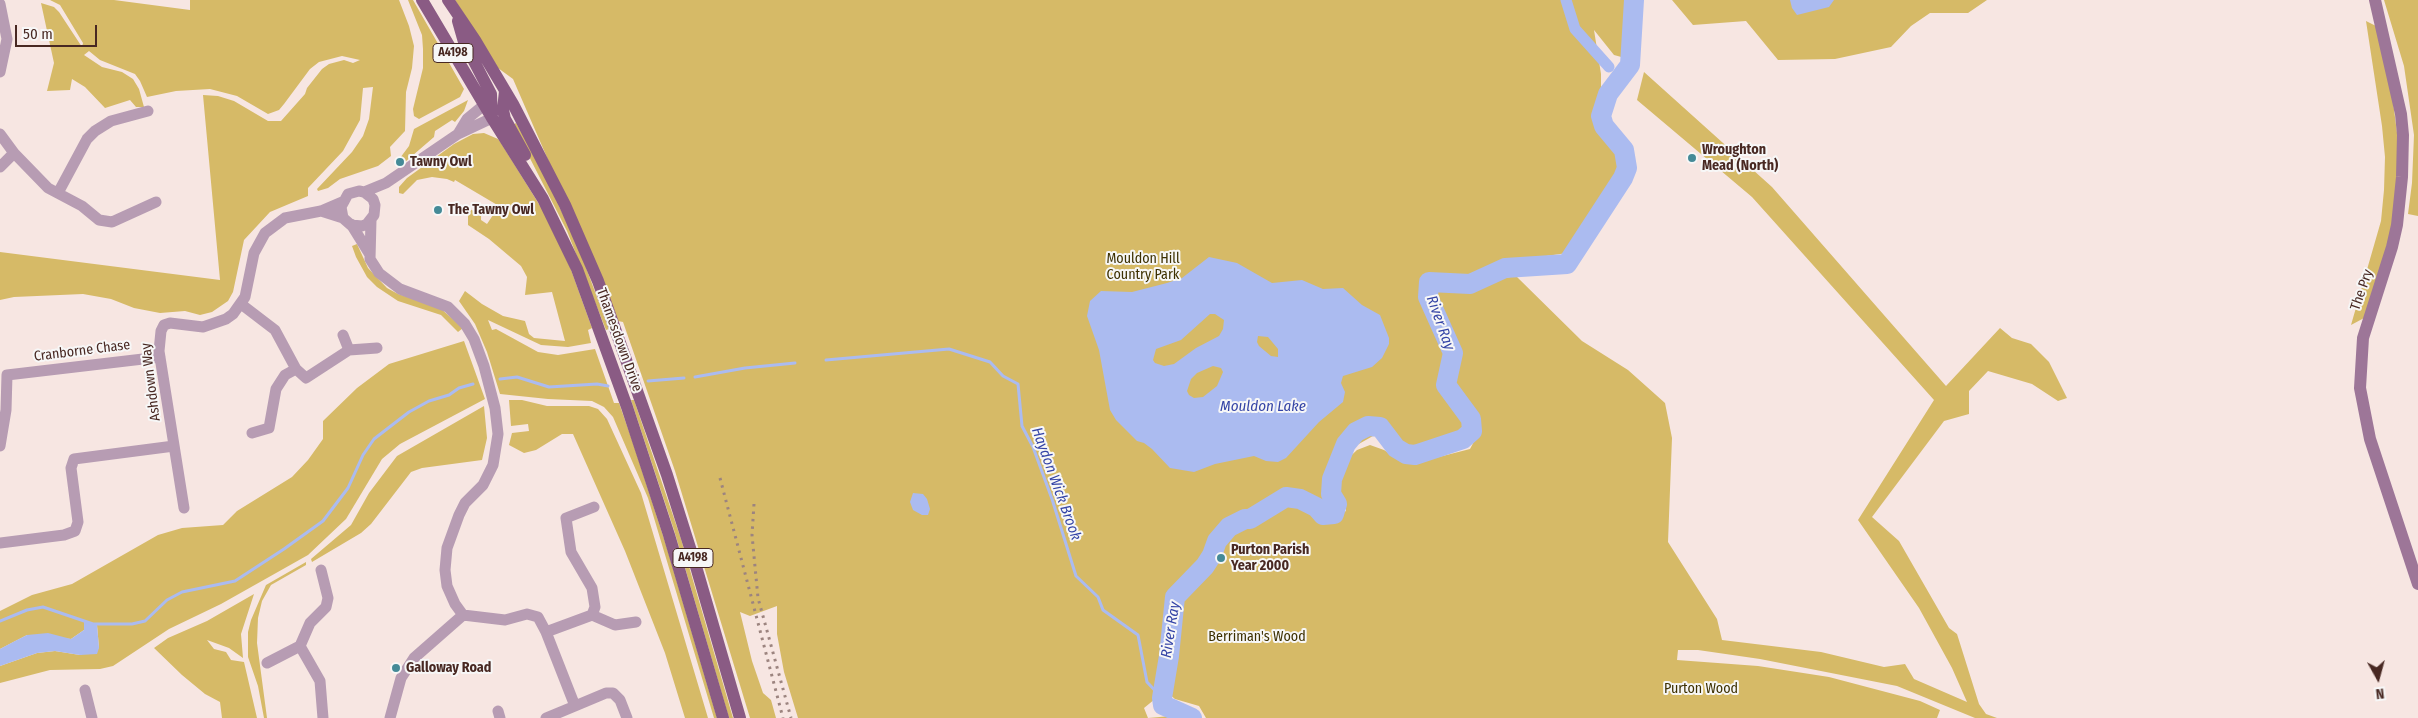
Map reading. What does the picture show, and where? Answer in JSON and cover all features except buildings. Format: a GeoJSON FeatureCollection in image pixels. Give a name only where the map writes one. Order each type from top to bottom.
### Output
{"type":"FeatureCollection","features":[{"type":"Feature","properties":{"kind":"main road","name":"Thamesdown Drive"},"geometry":{"type":"LineString","coordinates":[[422,0],[488,102],[492,118],[543,199],[571,255],[599,328],[675,554],[723,718]]}},
{"type":"Feature","properties":{"kind":"main road","name":"Thamesdown Drive"},"geometry":{"type":"LineString","coordinates":[[448,0],[475,40],[505,91],[508,107],[566,205],[614,324],[641,399],[697,570],[740,718]]}},
{"type":"Feature","properties":{"kind":"main road","name":"The Pry"},"geometry":{"type":"LineString","coordinates":[[2375,0],[2401,114],[2403,135],[2402,177],[2397,225],[2392,247],[2363,338],[2360,388],[2370,440],[2418,584]]}},
{"type":"Feature","properties":{"kind":"main road"},"geometry":{"type":"LineString","coordinates":[[456,14],[464,42],[490,90],[488,102]]}},
{"type":"Feature","properties":{"kind":"main road"},"geometry":{"type":"LineString","coordinates":[[488,102],[505,91]]}},
{"type":"Feature","properties":{"kind":"main road"},"geometry":{"type":"LineString","coordinates":[[492,118],[508,107]]}},
{"type":"Feature","properties":{"kind":"main road"},"geometry":{"type":"LineString","coordinates":[[508,107],[505,119],[527,159],[543,199]]}},
{"type":"Feature","properties":{"kind":"street"},"geometry":{"type":"LineString","coordinates":[[0,4],[6,39],[0,72]]}},
{"type":"Feature","properties":{"kind":"street"},"geometry":{"type":"LineString","coordinates":[[458,134],[467,119],[488,102]]}},
{"type":"Feature","properties":{"kind":"street"},"geometry":{"type":"LineString","coordinates":[[122,104],[126,116]]}},
{"type":"Feature","properties":{"kind":"street"},"geometry":{"type":"LineString","coordinates":[[58,193],[87,139],[103,125],[126,116],[148,111]]}},
{"type":"Feature","properties":{"kind":"street"},"geometry":{"type":"LineString","coordinates":[[375,203],[386,183],[458,134],[492,118]]}},
{"type":"Feature","properties":{"kind":"street"},"geometry":{"type":"LineString","coordinates":[[0,134],[37,179],[82,206],[99,220],[106,222],[123,218],[156,202]]}},
{"type":"Feature","properties":{"kind":"street"},"geometry":{"type":"LineString","coordinates":[[0,167],[14,153]]}},
{"type":"Feature","properties":{"kind":"street","name":"Ashdown Way"},"geometry":{"type":"LineString","coordinates":[[184,508],[160,357],[159,341],[164,326],[175,323],[203,327],[216,324],[233,314],[241,304],[248,288],[254,253],[265,233],[285,218],[321,211],[342,202],[353,192],[364,192],[386,183]]}},
{"type":"Feature","properties":{"kind":"street"},"geometry":{"type":"LineString","coordinates":[[364,192],[375,203],[376,210],[372,220],[369,253]]}},
{"type":"Feature","properties":{"kind":"street"},"geometry":{"type":"LineString","coordinates":[[342,202],[347,221],[369,253],[372,263],[390,282],[405,291],[440,303],[459,316],[476,344],[489,384],[498,434],[495,459],[482,485],[466,503],[459,515],[447,548],[446,570],[448,586],[454,604],[463,615],[505,620],[531,614],[541,620],[575,706]]}},
{"type":"Feature","properties":{"kind":"street","name":"Ashdown Way"},"geometry":{"type":"LineString","coordinates":[[321,211],[362,226],[372,220]]}},
{"type":"Feature","properties":{"kind":"street"},"geometry":{"type":"LineString","coordinates":[[241,304],[275,330],[296,369],[303,377],[308,378],[349,350],[377,348]]}},
{"type":"Feature","properties":{"kind":"street"},"geometry":{"type":"LineString","coordinates":[[343,335],[349,350]]}},
{"type":"Feature","properties":{"kind":"street","name":"Cranborne Chase"},"geometry":{"type":"LineString","coordinates":[[0,446],[6,410],[4,375],[160,357]]}},
{"type":"Feature","properties":{"kind":"street"},"geometry":{"type":"LineString","coordinates":[[252,433],[269,428],[276,389],[285,375],[296,369]]}},
{"type":"Feature","properties":{"kind":"street"},"geometry":{"type":"LineString","coordinates":[[0,543],[64,535],[75,531],[78,522],[71,468],[74,459],[174,446]]}},
{"type":"Feature","properties":{"kind":"street"},"geometry":{"type":"LineString","coordinates":[[592,615],[594,607],[592,588],[571,552],[566,518],[594,507]]}},
{"type":"Feature","properties":{"kind":"street"},"geometry":{"type":"LineString","coordinates":[[267,663],[300,646],[310,623],[327,604],[321,570]]}},
{"type":"Feature","properties":{"kind":"street"},"geometry":{"type":"LineString","coordinates":[[390,718],[401,678],[414,658],[463,615]]}},
{"type":"Feature","properties":{"kind":"street"},"geometry":{"type":"LineString","coordinates":[[546,632],[592,615],[615,625],[636,622]]}},
{"type":"Feature","properties":{"kind":"street"},"geometry":{"type":"LineString","coordinates":[[300,646],[320,681],[323,718]]}},
{"type":"Feature","properties":{"kind":"street"},"geometry":{"type":"LineString","coordinates":[[86,690],[92,718]]}},
{"type":"Feature","properties":{"kind":"street"},"geometry":{"type":"LineString","coordinates":[[546,718],[606,693],[613,693],[620,700],[627,718]]}},
{"type":"Feature","properties":{"kind":"green space"},"geometry":{"type":"Polygon","coordinates":[[[50,0],[114,0],[190,10],[190,0],[399,0],[414,46],[412,68],[406,92],[405,131],[390,147],[391,156],[378,166],[340,179],[328,188],[318,191],[317,189],[352,152],[363,136],[369,119],[373,87],[363,88],[360,120],[343,151],[308,188],[308,196],[270,212],[244,240],[233,292],[228,301],[212,312],[200,315],[185,311],[160,313],[134,308],[111,299],[83,294],[14,297],[0,300],[0,252],[220,280],[203,95],[218,96],[234,101],[268,121],[281,121],[305,94],[307,88],[322,69],[329,64],[344,60],[353,63],[360,60],[342,56],[319,62],[310,69],[279,110],[268,114],[237,96],[210,89],[176,91],[147,97],[135,74],[100,60],[89,51],[84,55],[102,67],[122,72],[133,79],[139,89],[144,107],[136,107],[130,100],[105,108],[85,87],[72,79],[70,90],[47,91],[54,63],[41,3],[54,7],[82,47],[83,43],[60,5],[50,0]]]}},
{"type":"Feature","properties":{"kind":"green space"},"geometry":{"type":"Polygon","coordinates":[[[408,0],[413,0],[464,89],[460,97],[419,119],[414,116],[413,109],[423,68],[422,35],[408,0]]]}},
{"type":"Feature","properties":{"kind":"green space","name":"Mouldon Hill Country Park"},"geometry":{"type":"Polygon","coordinates":[[[455,0],[1630,0],[1625,58],[1614,55],[1594,30],[1601,74],[1601,89],[1597,113],[1600,125],[1615,132],[1621,142],[1625,158],[1626,174],[1615,193],[1605,202],[1580,239],[1567,253],[1526,259],[1471,281],[1424,283],[1427,294],[1430,297],[1431,293],[1437,291],[1465,291],[1488,281],[1516,276],[1582,341],[1628,370],[1665,403],[1672,438],[1668,542],[1717,619],[1722,640],[1821,652],[1884,667],[1905,664],[1914,679],[1967,702],[1952,668],[1919,608],[1858,520],[1934,400],[1752,197],[1637,100],[1644,72],[1772,187],[1946,386],[2000,328],[2012,338],[2031,344],[2049,362],[2067,398],[2058,401],[2032,384],[1988,371],[1969,391],[1969,414],[1944,421],[1872,517],[1899,541],[1949,628],[1957,634],[1979,704],[1986,714],[1997,718],[1975,718],[1897,686],[1760,659],[1698,650],[1678,650],[1677,660],[1758,666],[1829,677],[1920,701],[1940,710],[1937,718],[1206,718],[1199,706],[1175,699],[1169,694],[1168,684],[1177,651],[1176,597],[1184,584],[1197,575],[1215,554],[1221,537],[1230,528],[1269,518],[1282,504],[1301,500],[1307,501],[1311,510],[1323,518],[1330,519],[1346,511],[1346,504],[1339,493],[1340,504],[1330,514],[1316,499],[1307,496],[1281,502],[1258,517],[1230,524],[1219,536],[1200,566],[1179,584],[1170,602],[1172,635],[1155,699],[1144,708],[1148,718],[798,718],[784,672],[777,634],[777,606],[750,616],[740,612],[752,661],[763,693],[771,700],[776,718],[750,718],[675,471],[623,322],[618,321],[513,79],[498,68],[455,0]],[[1449,382],[1447,387],[1452,397],[1471,412],[1475,423],[1473,436],[1468,442],[1425,453],[1410,453],[1397,447],[1380,432],[1357,445],[1343,457],[1339,467],[1357,450],[1370,445],[1384,450],[1403,462],[1423,461],[1470,449],[1478,434],[1475,412],[1459,398],[1449,382]]]}},
{"type":"Feature","properties":{"kind":"green space"},"geometry":{"type":"Polygon","coordinates":[[[1672,0],[1987,0],[1968,13],[1930,13],[1911,26],[1891,47],[1835,59],[1778,60],[1746,21],[1693,25],[1672,0]]]}},
{"type":"Feature","properties":{"kind":"green space"},"geometry":{"type":"Polygon","coordinates":[[[2384,0],[2418,0],[2418,216],[2408,214],[2412,183],[2414,135],[2404,66],[2384,0]]]}},
{"type":"Feature","properties":{"kind":"green space"},"geometry":{"type":"Polygon","coordinates":[[[2366,21],[2378,27],[2388,63],[2400,156],[2392,228],[2366,317],[2351,325],[2381,221],[2384,190],[2385,157],[2382,126],[2366,21]]]}},
{"type":"Feature","properties":{"kind":"green space"},"geometry":{"type":"Polygon","coordinates":[[[468,100],[464,111],[455,122],[452,120],[435,131],[434,137],[405,162],[400,158],[409,146],[414,129],[468,100]]]}},
{"type":"Feature","properties":{"kind":"green space"},"geometry":{"type":"Polygon","coordinates":[[[516,123],[541,167],[579,249],[609,329],[606,330],[567,231],[513,125],[516,123]]]}},
{"type":"Feature","properties":{"kind":"green space"},"geometry":{"type":"Polygon","coordinates":[[[484,133],[498,139],[542,209],[570,267],[592,328],[588,330],[591,343],[568,347],[541,345],[488,320],[492,330],[496,329],[538,352],[558,355],[595,349],[614,403],[619,403],[633,443],[666,545],[717,718],[714,718],[648,498],[613,417],[604,407],[592,401],[500,394],[487,352],[475,324],[459,301],[465,291],[482,304],[503,316],[525,321],[529,334],[534,338],[565,341],[552,292],[525,295],[527,277],[521,266],[489,239],[468,225],[468,208],[481,215],[481,220],[487,224],[499,206],[455,180],[454,182],[432,177],[417,180],[403,194],[399,193],[399,187],[407,178],[454,144],[473,134],[484,133]]]}},
{"type":"Feature","properties":{"kind":"green space"},"geometry":{"type":"Polygon","coordinates":[[[357,244],[368,268],[387,288],[398,294],[439,307],[463,328],[458,332],[441,315],[398,301],[377,287],[367,277],[356,257],[352,246],[357,244]]]}},
{"type":"Feature","properties":{"kind":"green space"},"geometry":{"type":"Polygon","coordinates":[[[464,341],[485,399],[400,444],[382,459],[346,519],[308,555],[221,604],[169,629],[113,666],[100,669],[50,670],[0,683],[0,666],[37,653],[55,651],[80,655],[99,648],[97,625],[84,621],[84,630],[71,639],[27,635],[0,649],[0,611],[32,595],[72,584],[158,535],[182,528],[223,525],[237,511],[292,477],[308,460],[323,439],[323,421],[357,388],[389,364],[464,341]]]}},
{"type":"Feature","properties":{"kind":"green space"},"geometry":{"type":"Polygon","coordinates":[[[509,400],[522,400],[547,406],[589,406],[598,409],[607,419],[641,493],[708,718],[685,718],[665,653],[625,551],[573,434],[562,434],[536,450],[524,453],[509,445],[512,433],[529,431],[528,424],[511,426],[509,400]]]}},
{"type":"Feature","properties":{"kind":"green space"},"geometry":{"type":"Polygon","coordinates":[[[631,400],[634,400],[681,539],[733,718],[729,718],[674,530],[631,400]]]}},
{"type":"Feature","properties":{"kind":"green space"},"geometry":{"type":"Polygon","coordinates":[[[484,406],[487,438],[482,460],[422,468],[411,472],[371,524],[361,533],[312,562],[311,559],[351,525],[369,493],[397,456],[484,406]]]}},
{"type":"Feature","properties":{"kind":"green space"},"geometry":{"type":"Polygon","coordinates":[[[306,562],[306,565],[271,585],[262,601],[258,618],[257,643],[267,718],[264,718],[258,686],[248,657],[248,632],[251,620],[266,585],[306,562]]]}},
{"type":"Feature","properties":{"kind":"green space"},"geometry":{"type":"Polygon","coordinates":[[[254,594],[241,634],[243,658],[229,648],[207,640],[214,649],[226,652],[231,660],[244,662],[257,718],[222,718],[220,702],[205,694],[154,648],[168,638],[207,621],[254,594]]]}},
{"type":"Feature","properties":{"kind":"green space"},"geometry":{"type":"Polygon","coordinates":[[[1171,716],[1175,718],[1148,718],[1171,716]]]}},
{"type":"Feature","properties":{"kind":"water"},"geometry":{"type":"Polygon","coordinates":[[[1790,0],[1834,0],[1829,7],[1797,15],[1792,8],[1790,0]]]}},
{"type":"Feature","properties":{"kind":"water","name":"Mouldon Lake"},"geometry":{"type":"Polygon","coordinates":[[[1209,257],[1237,263],[1272,283],[1302,280],[1323,289],[1343,288],[1362,305],[1380,315],[1389,338],[1389,344],[1382,358],[1372,367],[1343,376],[1341,383],[1345,392],[1343,402],[1319,422],[1286,458],[1278,462],[1266,461],[1254,456],[1215,464],[1194,472],[1170,468],[1152,449],[1144,443],[1137,441],[1116,420],[1110,410],[1099,350],[1087,316],[1090,301],[1101,291],[1132,292],[1182,278],[1209,257]],[[1210,314],[1181,340],[1156,349],[1153,360],[1155,363],[1164,366],[1174,364],[1196,348],[1219,336],[1223,329],[1224,320],[1215,314],[1210,314]],[[1258,336],[1257,342],[1271,356],[1278,357],[1278,349],[1268,337],[1258,336]],[[1213,366],[1197,373],[1191,379],[1187,391],[1194,398],[1203,397],[1217,386],[1223,372],[1221,368],[1213,366]]]}},
{"type":"Feature","properties":{"kind":"water"},"geometry":{"type":"Polygon","coordinates":[[[913,493],[923,494],[927,499],[930,509],[928,515],[922,515],[913,510],[910,502],[913,493]]]}},
{"type":"Feature","properties":{"kind":"water"},"geometry":{"type":"Polygon","coordinates":[[[84,621],[97,625],[99,648],[97,654],[80,655],[55,651],[37,653],[0,666],[0,649],[27,635],[48,633],[71,639],[84,630],[84,621]]]}},
{"type":"Feature","properties":{"kind":"waterway"},"geometry":{"type":"LineString","coordinates":[[1566,0],[1575,29],[1609,67]]}},
{"type":"Feature","properties":{"kind":"waterway","name":"River Ray"},"geometry":{"type":"LineString","coordinates":[[1192,718],[1163,705],[1162,698],[1169,656],[1175,597],[1205,566],[1212,555],[1217,541],[1229,527],[1245,519],[1250,519],[1286,497],[1300,499],[1316,507],[1323,515],[1334,514],[1337,504],[1331,494],[1332,479],[1346,444],[1356,432],[1368,426],[1380,427],[1396,448],[1406,454],[1415,455],[1463,439],[1472,431],[1471,419],[1446,385],[1453,353],[1428,297],[1429,282],[1470,284],[1505,268],[1567,264],[1623,178],[1627,168],[1624,150],[1604,126],[1601,116],[1608,94],[1630,65],[1634,0]]}},
{"type":"Feature","properties":{"kind":"waterway","name":"Haydon Wick Brook"},"geometry":{"type":"LineString","coordinates":[[826,360],[949,349],[990,362],[1003,376],[1018,384],[1022,426],[1033,447],[1052,499],[1076,576],[1098,597],[1103,610],[1138,635],[1147,682],[1162,698]]}},
{"type":"Feature","properties":{"kind":"waterway","name":"Haydon Wick Brook"},"geometry":{"type":"LineString","coordinates":[[695,377],[745,368],[795,363]]}},
{"type":"Feature","properties":{"kind":"waterway","name":"Haydon Wick Brook"},"geometry":{"type":"LineString","coordinates":[[500,379],[517,377],[549,387],[597,384],[608,386]]}},
{"type":"Feature","properties":{"kind":"waterway","name":"Haydon Wick Brook"},"geometry":{"type":"LineString","coordinates":[[648,381],[684,378]]}},
{"type":"Feature","properties":{"kind":"waterway","name":"Haydon Wick Brook"},"geometry":{"type":"LineString","coordinates":[[0,621],[27,610],[43,607],[93,624],[132,624],[145,621],[167,600],[182,592],[235,581],[323,521],[348,488],[363,455],[374,439],[409,412],[429,401],[449,395],[459,388],[473,384]]}},
{"type":"Feature","properties":{"kind":"railway"},"geometry":{"type":"LineString","coordinates":[[720,478],[783,718]]}},
{"type":"Feature","properties":{"kind":"railway"},"geometry":{"type":"LineString","coordinates":[[754,504],[752,535],[758,598],[791,718]]}},
{"type":"Feature","properties":{"kind":"place","name":"Wroughton Mead (North)"},"geometry":{"type":"Point","coordinates":[1692,158]}},
{"type":"Feature","properties":{"kind":"place","name":"Tawny Owl"},"geometry":{"type":"Point","coordinates":[400,162]}},
{"type":"Feature","properties":{"kind":"place","name":"The Tawny Owl"},"geometry":{"type":"Point","coordinates":[438,210]}},
{"type":"Feature","properties":{"kind":"place","name":"Purton Parish Year 2000"},"geometry":{"type":"Point","coordinates":[1221,558]}},
{"type":"Feature","properties":{"kind":"place","name":"Galloway Road"},"geometry":{"type":"Point","coordinates":[396,668]}},
{"type":"Feature","properties":{"kind":"park label","name":"Berriman's Wood"},"geometry":{"type":"Point","coordinates":[1257,637]}},
{"type":"Feature","properties":{"kind":"park label","name":"Purton Wood"},"geometry":{"type":"Point","coordinates":[1701,689]}}]}
